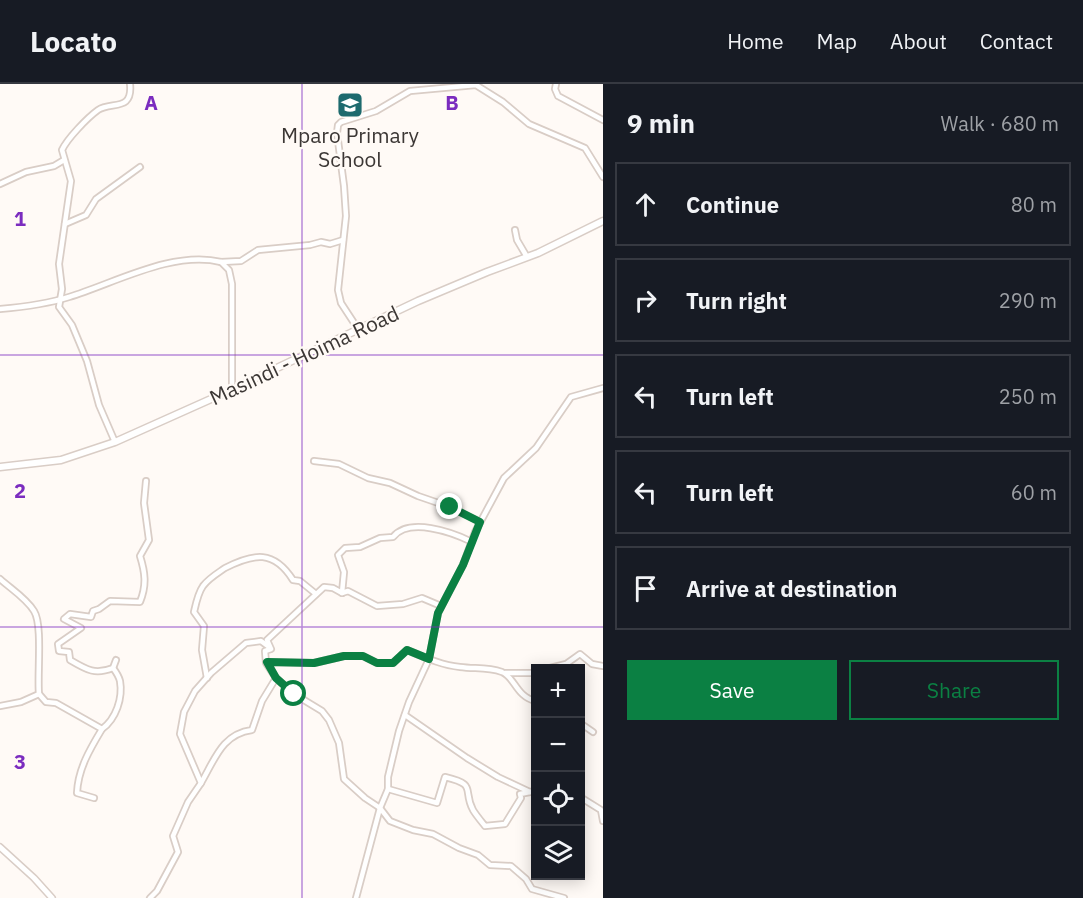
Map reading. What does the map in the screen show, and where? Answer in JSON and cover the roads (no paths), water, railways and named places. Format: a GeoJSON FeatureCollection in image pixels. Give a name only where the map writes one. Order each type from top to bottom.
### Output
{"type":"FeatureCollection","features":[{"type":"Feature","properties":{"kind":"main road","name":"Masindi - Hoima Road"},"geometry":{"type":"LineString","coordinates":[[0,467],[61,460],[115,442],[357,328],[527,257],[603,221]]}},
{"type":"Feature","properties":{"kind":"street"},"geometry":{"type":"LineString","coordinates":[[115,442],[99,405],[87,361],[72,325],[59,307],[62,289],[59,264],[71,181],[62,154],[63,146],[99,109],[122,105],[128,98],[130,84]]}},
{"type":"Feature","properties":{"kind":"street"},"geometry":{"type":"LineString","coordinates":[[556,84],[555,89],[558,96],[603,120]]}},
{"type":"Feature","properties":{"kind":"street"},"geometry":{"type":"LineString","coordinates":[[357,328],[339,297],[338,290],[345,207],[338,125],[376,111],[410,91],[476,85],[529,123],[585,148],[603,177]]}},
{"type":"Feature","properties":{"kind":"street"},"geometry":{"type":"LineString","coordinates":[[0,184],[20,174],[54,166],[64,160]]}},
{"type":"Feature","properties":{"kind":"street"},"geometry":{"type":"LineString","coordinates":[[65,224],[86,215],[96,199],[140,167]]}},
{"type":"Feature","properties":{"kind":"street"},"geometry":{"type":"LineString","coordinates":[[515,230],[517,240],[527,257]]}},
{"type":"Feature","properties":{"kind":"street"},"geometry":{"type":"LineString","coordinates":[[0,309],[61,299],[165,264],[197,259],[221,262],[241,261],[258,250],[321,242],[334,244],[343,240]]}},
{"type":"Feature","properties":{"kind":"street"},"geometry":{"type":"LineString","coordinates":[[221,262],[228,270],[232,284],[232,388]]}},
{"type":"Feature","properties":{"kind":"street"},"geometry":{"type":"LineString","coordinates":[[356,898],[380,808],[388,789],[388,777],[405,715],[429,659],[438,613],[463,565],[480,522],[504,478],[536,448],[571,397],[603,388]]}},
{"type":"Feature","properties":{"kind":"street"},"geometry":{"type":"LineString","coordinates":[[314,462],[339,464],[368,478],[390,483],[450,507],[480,522]]}},
{"type":"Feature","properties":{"kind":"street"},"geometry":{"type":"LineString","coordinates":[[114,668],[100,673],[84,668],[70,660],[69,652],[59,651],[58,644],[81,628],[64,619],[70,614],[91,617],[93,611],[110,601],[140,602],[144,594],[146,575],[140,556],[149,540],[144,503],[146,482]]}},
{"type":"Feature","properties":{"kind":"street"},"geometry":{"type":"LineString","coordinates":[[342,593],[344,572],[338,555],[345,548],[360,547],[380,538],[393,537],[399,531],[415,526],[448,531],[472,542]]}},
{"type":"Feature","properties":{"kind":"street"},"geometry":{"type":"LineString","coordinates":[[207,678],[202,650],[204,626],[194,612],[197,598],[204,585],[217,573],[238,561],[253,556],[267,557],[280,564],[293,580],[300,581],[316,594]]}},
{"type":"Feature","properties":{"kind":"street"},"geometry":{"type":"LineString","coordinates":[[0,579],[36,613],[39,694],[46,702],[56,703],[102,729]]}},
{"type":"Feature","properties":{"kind":"street"},"geometry":{"type":"LineString","coordinates":[[271,648],[267,639],[273,632],[327,587],[342,593],[348,591],[377,606],[403,604],[422,598],[441,606]]}},
{"type":"Feature","properties":{"kind":"street"},"geometry":{"type":"LineString","coordinates":[[201,783],[180,734],[184,712],[195,691],[246,644],[261,641],[271,648]]}},
{"type":"Feature","properties":{"kind":"street"},"geometry":{"type":"LineString","coordinates":[[271,648],[265,651],[267,662],[276,678],[294,694],[322,711],[329,720],[339,743],[344,778],[365,798],[380,808],[390,821],[432,834],[478,855],[490,865],[511,866],[526,879],[532,889],[564,898]]}},
{"type":"Feature","properties":{"kind":"street"},"geometry":{"type":"LineString","coordinates":[[267,662],[314,663],[344,656],[363,656],[377,663],[393,663],[407,650],[460,668],[486,668],[505,673],[531,673]]}},
{"type":"Feature","properties":{"kind":"street"},"geometry":{"type":"LineString","coordinates":[[566,664],[580,654],[592,664],[603,666]]}},
{"type":"Feature","properties":{"kind":"street"},"geometry":{"type":"LineString","coordinates":[[94,798],[77,793],[77,778],[102,729],[109,724],[118,707],[120,680],[114,668],[116,660]]}},
{"type":"Feature","properties":{"kind":"street"},"geometry":{"type":"LineString","coordinates":[[505,673],[520,694],[531,699]]}},
{"type":"Feature","properties":{"kind":"street"},"geometry":{"type":"LineString","coordinates":[[150,898],[157,891],[178,852],[173,836],[188,802],[222,745],[239,732],[252,730],[262,701],[276,678]]}},
{"type":"Feature","properties":{"kind":"street"},"geometry":{"type":"LineString","coordinates":[[0,706],[21,702],[39,694]]}},
{"type":"Feature","properties":{"kind":"street"},"geometry":{"type":"LineString","coordinates":[[405,715],[490,772],[531,790]]}},
{"type":"Feature","properties":{"kind":"street"},"geometry":{"type":"LineString","coordinates":[[585,726],[593,732]]}},
{"type":"Feature","properties":{"kind":"street"},"geometry":{"type":"LineString","coordinates":[[388,789],[437,803],[445,777],[461,781],[469,790],[472,808],[485,826],[505,824],[522,798],[520,794],[531,791]]}},
{"type":"Feature","properties":{"kind":"street"},"geometry":{"type":"LineString","coordinates":[[585,800],[602,810],[603,821]]}},
{"type":"Feature","properties":{"kind":"street"},"geometry":{"type":"LineString","coordinates":[[0,847],[34,878],[44,895],[52,898]]}},
{"type":"Feature","properties":{"kind":"place","name":"Mparo Primary School"},"geometry":{"type":"Point","coordinates":[350,105]}}]}
